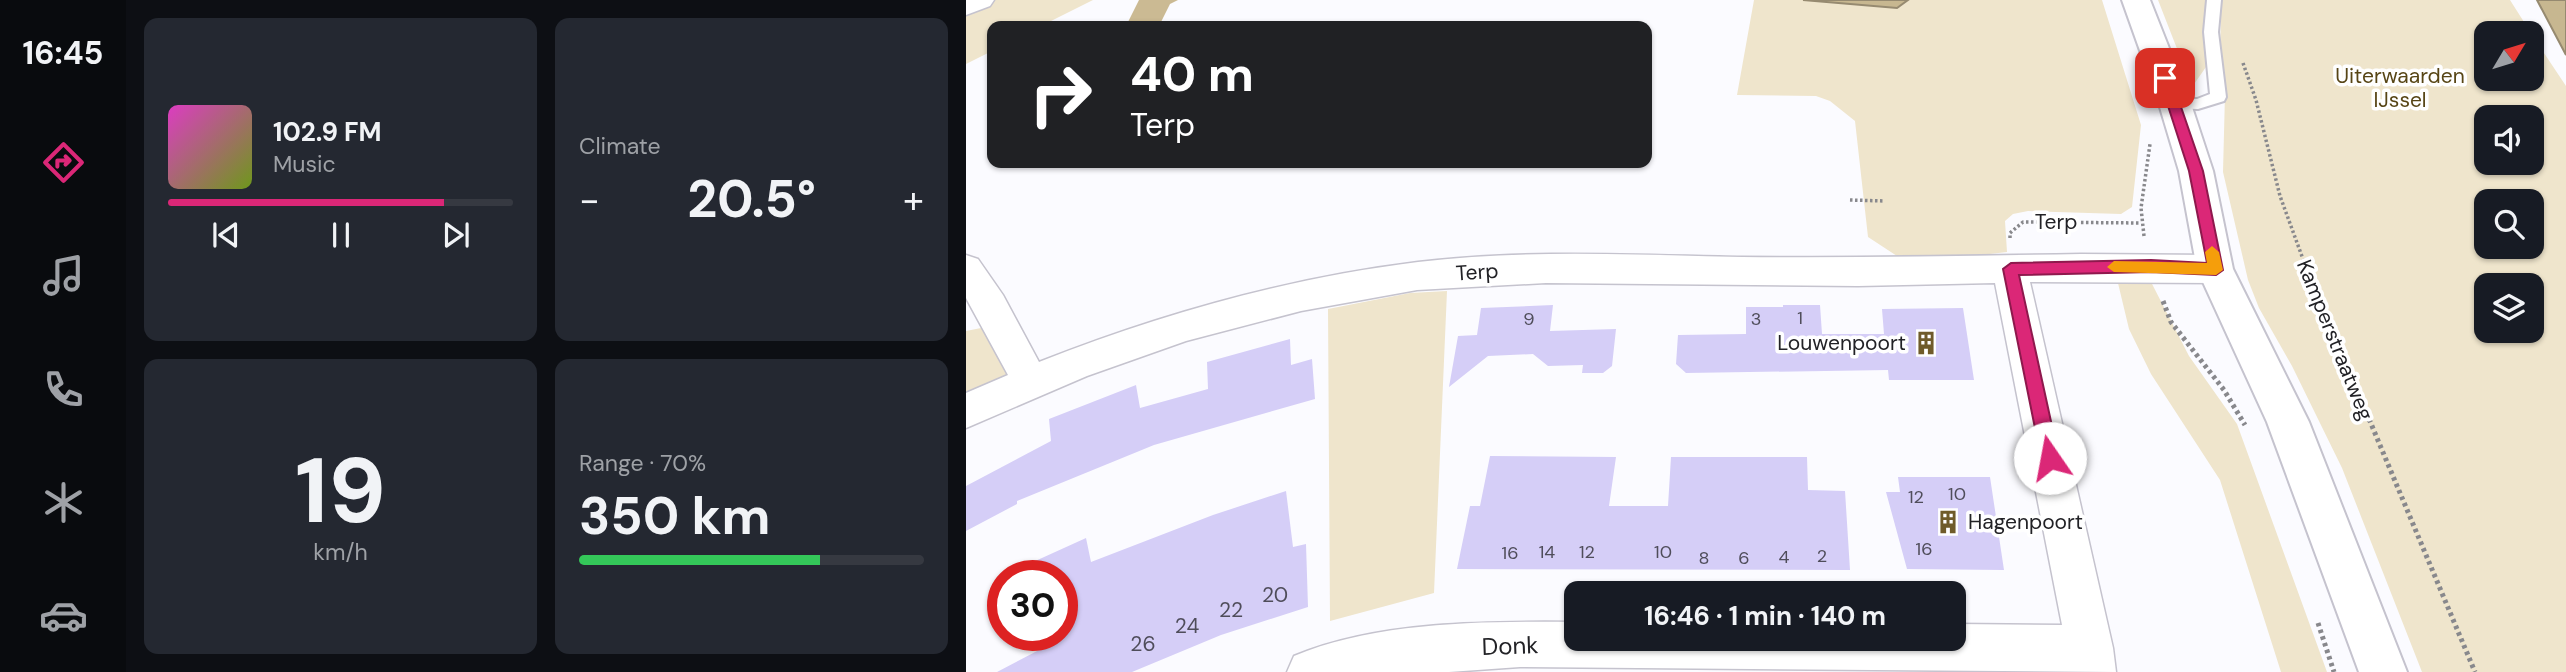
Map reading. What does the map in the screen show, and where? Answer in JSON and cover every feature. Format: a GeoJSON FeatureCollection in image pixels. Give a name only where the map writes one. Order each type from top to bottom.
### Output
{"type":"FeatureCollection","features":[{"type":"Feature","properties":{"kind":"main road"},"geometry":{"type":"LineString","coordinates":[[2136,0],[2175,104],[2196,171],[2216,270],[2288,422],[2383,672]]}},
{"type":"Feature","properties":{"kind":"street"},"geometry":{"type":"LineString","coordinates":[[966,7],[980,0]]}},
{"type":"Feature","properties":{"kind":"street","name":"Terp"},"geometry":{"type":"LineString","coordinates":[[966,411],[1030,381],[1176,330],[1287,300],[1418,276],[1520,269],[1857,272],[2151,266],[2216,270]]}},
{"type":"Feature","properties":{"kind":"street"},"geometry":{"type":"LineString","coordinates":[[966,269],[978,312],[1030,381]]}},
{"type":"Feature","properties":{"kind":"street"},"geometry":{"type":"LineString","coordinates":[[2011,269],[2092,660]]}},
{"type":"Feature","properties":{"kind":"street","name":"Donk"},"geometry":{"type":"LineString","coordinates":[[1310,672],[1380,654],[1520,644],[2092,660]]}},
{"type":"Feature","properties":{"kind":"lane"},"geometry":{"type":"LineString","coordinates":[[2175,104],[2198,104],[2218,97],[2211,32],[2214,0]]}},
{"type":"Feature","properties":{"kind":"path","name":"Kamperstraatweg"},"geometry":{"type":"LineString","coordinates":[[2240,56],[2256,92],[2277,190],[2308,273],[2365,415],[2475,672]]}},
{"type":"Feature","properties":{"kind":"path"},"geometry":{"type":"LineString","coordinates":[[1850,201],[1885,201]]}},
{"type":"Feature","properties":{"kind":"path","name":"Terp"},"geometry":{"type":"LineString","coordinates":[[2011,269],[2010,233],[2023,222],[2141,223]]}},
{"type":"Feature","properties":{"kind":"green space"},"geometry":{"type":"Polygon","coordinates":[[[991,0],[1093,0],[1051,21],[987,21],[987,54],[966,64],[966,12],[991,0]]]}},
{"type":"Feature","properties":{"kind":"green space"},"geometry":{"type":"Polygon","coordinates":[[[1754,0],[1803,0],[1897,8],[1908,0],[2102,0],[2141,125],[2132,207],[2121,214],[2028,211],[2013,214],[2005,221],[2007,252],[1964,257],[1897,256],[1868,237],[1855,121],[1830,101],[1816,96],[1737,95],[1754,0]]]}},
{"type":"Feature","properties":{"kind":"green space"},"geometry":{"type":"Polygon","coordinates":[[[2158,0],[2206,0],[2206,67],[2192,87],[2158,0]]]}},
{"type":"Feature","properties":{"kind":"green space","name":"Uiterwaarden IJssel"},"geometry":{"type":"Polygon","coordinates":[[[2221,0],[2510,0],[2523,21],[2474,21],[2474,91],[2544,91],[2544,53],[2566,86],[2566,672],[2422,672],[2342,468],[2292,366],[2259,308],[2248,280],[2223,172],[2225,94],[2220,66],[2221,0]]]}},
{"type":"Feature","properties":{"kind":"green space"},"geometry":{"type":"Polygon","coordinates":[[[2117,279],[2150,280],[2189,356],[2237,424],[2327,672],[2281,672],[2220,480],[2151,374],[2129,329],[2117,279]]]}},
{"type":"Feature","properties":{"kind":"green space"},"geometry":{"type":"Polygon","coordinates":[[[1447,291],[1434,593],[1330,621],[1328,309],[1410,293],[1447,291]]]}},
{"type":"Feature","properties":{"kind":"green space"},"geometry":{"type":"Polygon","coordinates":[[[993,329],[1011,369],[1002,381],[966,402],[966,331],[993,329]]]}},
{"type":"Feature","properties":{"kind":"shaded area"},"geometry":{"type":"Polygon","coordinates":[[[1139,0],[1178,0],[1170,4],[1162,21],[1128,21],[1139,0]]]}},
{"type":"Feature","properties":{"kind":"shaded area"},"geometry":{"type":"Polygon","coordinates":[[[1803,0],[1908,0],[1897,8],[1803,0]]]}},
{"type":"Feature","properties":{"kind":"shaded area"},"geometry":{"type":"Polygon","coordinates":[[[2537,0],[2566,0],[2566,55],[2537,0]]]}},
{"type":"Feature","properties":{"kind":"building"},"geometry":{"type":"Polygon","coordinates":[[[1553,305],[1550,331],[1616,329],[1612,366],[1603,373],[1582,373],[1583,365],[1548,366],[1533,354],[1488,356],[1449,387],[1458,336],[1477,335],[1481,308],[1553,305]]]}},
{"type":"Feature","properties":{"kind":"building"},"geometry":{"type":"Polygon","coordinates":[[[1820,305],[1822,334],[1884,334],[1882,309],[1963,308],[1974,380],[1889,380],[1888,370],[1686,373],[1676,364],[1678,335],[1746,334],[1746,307],[1820,305]]]}},
{"type":"Feature","properties":{"kind":"building"},"geometry":{"type":"Polygon","coordinates":[[[1290,339],[1291,365],[1312,359],[1315,399],[1154,445],[1017,501],[1017,504],[966,531],[966,486],[1051,441],[1049,419],[1136,385],[1140,408],[1208,389],[1207,362],[1290,339]]]}},
{"type":"Feature","properties":{"kind":"building"},"geometry":{"type":"Polygon","coordinates":[[[1490,456],[1616,457],[1609,506],[1668,506],[1671,457],[1807,457],[1808,490],[1845,491],[1850,570],[1457,569],[1470,506],[1480,506],[1490,456]]]}},
{"type":"Feature","properties":{"kind":"building","name":"Hagenpoort"},"geometry":{"type":"Polygon","coordinates":[[[1898,477],[1990,477],[2004,570],[1907,569],[1886,492],[1900,492],[1898,477]]]}},
{"type":"Feature","properties":{"kind":"building"},"geometry":{"type":"Polygon","coordinates":[[[1286,491],[1293,547],[1306,544],[1308,607],[1221,635],[1132,672],[997,672],[1037,651],[1078,651],[1078,560],[1037,560],[1086,538],[1091,562],[1213,515],[1286,491]]]}},
{"type":"Feature","properties":{"kind":"slow traffic"},"geometry":{"type":"LineString","coordinates":[[2114,267],[2216,270],[2212,252]]}},
{"type":"Feature","properties":{"kind":"place","name":"Louwenpoort"},"geometry":{"type":"Point","coordinates":[1926,343]}},
{"type":"Feature","properties":{"kind":"place","name":"Hagenpoort"},"geometry":{"type":"Point","coordinates":[1948,522]}},
{"type":"Feature","properties":{"kind":"route"},"geometry":{"type":"LineString","coordinates":[[2050,458],[2011,269],[2151,266],[2216,270],[2196,171],[2165,78]]}}]}
